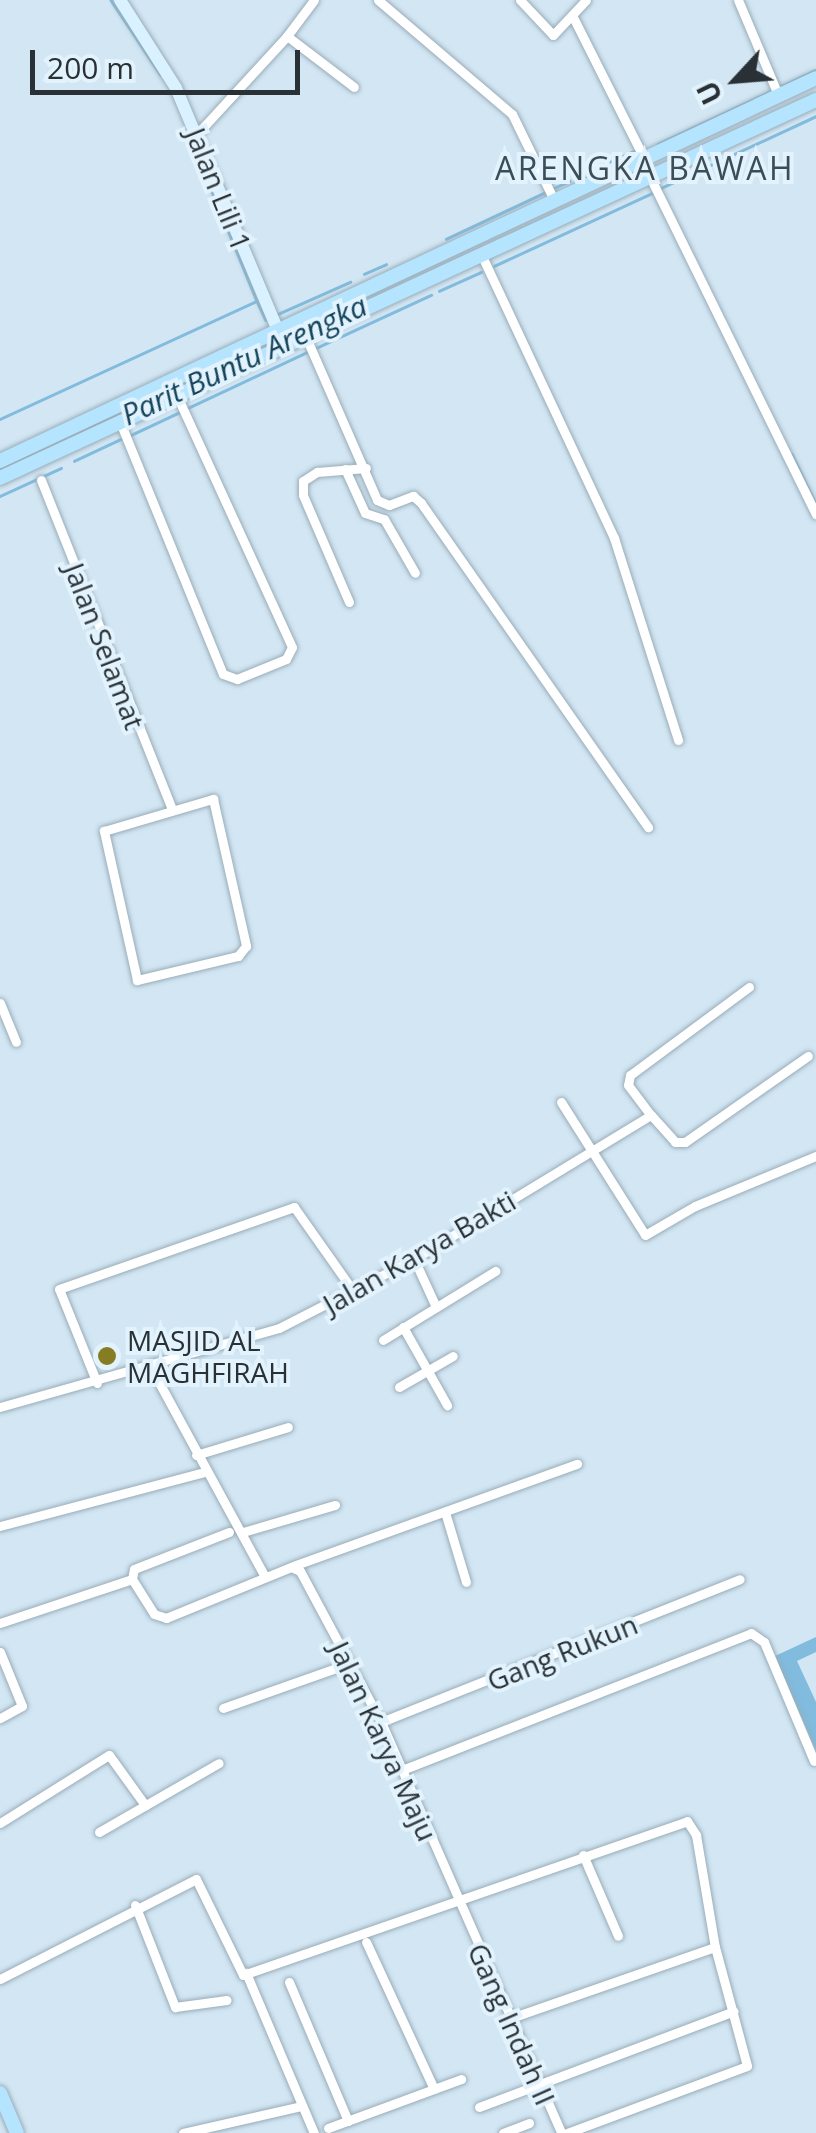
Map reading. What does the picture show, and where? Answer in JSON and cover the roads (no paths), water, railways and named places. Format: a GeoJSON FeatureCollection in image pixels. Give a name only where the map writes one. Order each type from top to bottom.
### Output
{"type":"FeatureCollection","features":[{"type":"Feature","properties":{"kind":"main road"},"geometry":{"type":"LineString","coordinates":[[0,461],[274,323],[816,78]]}},
{"type":"Feature","properties":{"kind":"main road"},"geometry":{"type":"LineString","coordinates":[[0,478],[83,439],[125,432],[310,346],[480,254],[816,100]]}},
{"type":"Feature","properties":{"kind":"main road"},"geometry":{"type":"LineString","coordinates":[[74,426],[83,439]]}},
{"type":"Feature","properties":{"kind":"main road"},"geometry":{"type":"LineString","coordinates":[[0,2094],[17,2133]]}},
{"type":"Feature","properties":{"kind":"street","name":"Jalan Lili 1"},"geometry":{"type":"LineString","coordinates":[[120,0],[197,134],[274,323]]}},
{"type":"Feature","properties":{"kind":"street"},"geometry":{"type":"LineString","coordinates":[[197,134],[287,36],[314,0]]}},
{"type":"Feature","properties":{"kind":"street"},"geometry":{"type":"LineString","coordinates":[[378,0],[512,114],[554,199]]}},
{"type":"Feature","properties":{"kind":"street"},"geometry":{"type":"LineString","coordinates":[[520,0],[554,34],[574,19],[586,0]]}},
{"type":"Feature","properties":{"kind":"street"},"geometry":{"type":"LineString","coordinates":[[738,0],[777,93]]}},
{"type":"Feature","properties":{"kind":"street"},"geometry":{"type":"LineString","coordinates":[[574,19],[642,154]]}},
{"type":"Feature","properties":{"kind":"street"},"geometry":{"type":"LineString","coordinates":[[287,36],[354,87]]}},
{"type":"Feature","properties":{"kind":"street"},"geometry":{"type":"LineString","coordinates":[[650,177],[816,514]]}},
{"type":"Feature","properties":{"kind":"street"},"geometry":{"type":"LineString","coordinates":[[480,254],[614,538],[678,740]]}},
{"type":"Feature","properties":{"kind":"street"},"geometry":{"type":"LineString","coordinates":[[310,346],[380,502],[413,496],[422,503],[648,827]]}},
{"type":"Feature","properties":{"kind":"street"},"geometry":{"type":"LineString","coordinates":[[125,432],[223,674],[238,679],[286,658],[292,646],[182,405]]}},
{"type":"Feature","properties":{"kind":"street"},"geometry":{"type":"LineString","coordinates":[[349,602],[303,496],[303,481],[317,472],[366,468]]}},
{"type":"Feature","properties":{"kind":"street"},"geometry":{"type":"LineString","coordinates":[[345,470],[365,513],[384,519],[414,573]]}},
{"type":"Feature","properties":{"kind":"street","name":"Jalan Selamat"},"geometry":{"type":"LineString","coordinates":[[41,480],[172,810]]}},
{"type":"Feature","properties":{"kind":"street"},"geometry":{"type":"LineString","coordinates":[[216,802],[246,946],[238,956],[141,981],[131,976],[103,836],[108,827],[172,810],[216,802]]}},
{"type":"Feature","properties":{"kind":"street"},"geometry":{"type":"LineString","coordinates":[[749,986],[630,1075],[628,1084],[651,1115],[674,1142],[685,1142],[808,1056]]}},
{"type":"Feature","properties":{"kind":"street"},"geometry":{"type":"LineString","coordinates":[[0,1003],[16,1042]]}},
{"type":"Feature","properties":{"kind":"street"},"geometry":{"type":"LineString","coordinates":[[561,1102],[645,1235],[695,1206],[816,1156]]}},
{"type":"Feature","properties":{"kind":"street","name":"Jalan Karya Bakti"},"geometry":{"type":"LineString","coordinates":[[0,1407],[97,1383],[279,1328],[414,1259],[651,1115]]}},
{"type":"Feature","properties":{"kind":"street"},"geometry":{"type":"LineString","coordinates":[[97,1383],[59,1289],[294,1207],[354,1292]]}},
{"type":"Feature","properties":{"kind":"street"},"geometry":{"type":"LineString","coordinates":[[414,1259],[436,1307]]}},
{"type":"Feature","properties":{"kind":"street"},"geometry":{"type":"LineString","coordinates":[[383,1340],[495,1271]]}},
{"type":"Feature","properties":{"kind":"street"},"geometry":{"type":"LineString","coordinates":[[404,1327],[448,1405]]}},
{"type":"Feature","properties":{"kind":"street"},"geometry":{"type":"LineString","coordinates":[[399,1387],[453,1356]]}},
{"type":"Feature","properties":{"kind":"street"},"geometry":{"type":"LineString","coordinates":[[150,1366],[265,1576]]}},
{"type":"Feature","properties":{"kind":"street"},"geometry":{"type":"LineString","coordinates":[[196,1455],[288,1428]]}},
{"type":"Feature","properties":{"kind":"street"},"geometry":{"type":"LineString","coordinates":[[132,1576],[154,1614],[166,1618],[265,1576],[296,1569],[577,1464]]}},
{"type":"Feature","properties":{"kind":"street"},"geometry":{"type":"LineString","coordinates":[[0,1526],[205,1472]]}},
{"type":"Feature","properties":{"kind":"street"},"geometry":{"type":"LineString","coordinates":[[243,1532],[335,1506]]}},
{"type":"Feature","properties":{"kind":"street"},"geometry":{"type":"LineString","coordinates":[[445,1512],[466,1582]]}},
{"type":"Feature","properties":{"kind":"street"},"geometry":{"type":"LineString","coordinates":[[0,1623],[132,1576],[228,1532]]}},
{"type":"Feature","properties":{"kind":"street","name":"Jalan Karya Maju"},"geometry":{"type":"LineString","coordinates":[[296,1569],[382,1722],[463,1914]]}},
{"type":"Feature","properties":{"kind":"street","name":"Gang Rukun"},"geometry":{"type":"LineString","coordinates":[[382,1722],[740,1579]]}},
{"type":"Feature","properties":{"kind":"street"},"geometry":{"type":"LineString","coordinates":[[402,1770],[751,1633],[764,1642],[814,1761]]}},
{"type":"Feature","properties":{"kind":"street"},"geometry":{"type":"LineString","coordinates":[[0,1652],[22,1706],[0,1718]]}},
{"type":"Feature","properties":{"kind":"street"},"geometry":{"type":"LineString","coordinates":[[223,1708],[350,1663]]}},
{"type":"Feature","properties":{"kind":"street"},"geometry":{"type":"LineString","coordinates":[[0,1823],[109,1755],[145,1805]]}},
{"type":"Feature","properties":{"kind":"street"},"geometry":{"type":"LineString","coordinates":[[98,1832],[218,1764]]}},
{"type":"Feature","properties":{"kind":"street"},"geometry":{"type":"LineString","coordinates":[[246,1974],[677,1822],[692,1824],[715,1947],[749,2060],[743,2070],[564,2133]]}},
{"type":"Feature","properties":{"kind":"street"},"geometry":{"type":"LineString","coordinates":[[583,1855],[618,1936]]}},
{"type":"Feature","properties":{"kind":"street"},"geometry":{"type":"LineString","coordinates":[[0,1978],[136,1905],[200,1881],[238,1970],[246,1974],[314,2133]]}},
{"type":"Feature","properties":{"kind":"street"},"geometry":{"type":"LineString","coordinates":[[136,1905],[177,2010],[228,2000]]}},
{"type":"Feature","properties":{"kind":"street","name":"Gang Indah II"},"geometry":{"type":"LineString","coordinates":[[463,1914],[538,2086],[564,2133]]}},
{"type":"Feature","properties":{"kind":"street"},"geometry":{"type":"LineString","coordinates":[[366,1942],[434,2088]]}},
{"type":"Feature","properties":{"kind":"street"},"geometry":{"type":"LineString","coordinates":[[508,2019],[715,1947]]}},
{"type":"Feature","properties":{"kind":"street"},"geometry":{"type":"LineString","coordinates":[[289,1982],[348,2120]]}},
{"type":"Feature","properties":{"kind":"street"},"geometry":{"type":"LineString","coordinates":[[479,2107],[734,2011]]}},
{"type":"Feature","properties":{"kind":"street"},"geometry":{"type":"LineString","coordinates":[[328,2128],[461,2079]]}},
{"type":"Feature","properties":{"kind":"street"},"geometry":{"type":"LineString","coordinates":[[183,2133],[302,2106]]}},
{"type":"Feature","properties":{"kind":"street"},"geometry":{"type":"LineString","coordinates":[[503,2133],[530,2123]]}},
{"type":"Feature","properties":{"kind":"water"},"geometry":{"type":"Polygon","coordinates":[[[816,1637],[816,1652],[797,1661],[816,1702],[816,1751],[775,1656],[816,1637]]]}},
{"type":"Feature","properties":{"kind":"waterway"},"geometry":{"type":"LineString","coordinates":[[111,0],[160,74]]}},
{"type":"Feature","properties":{"kind":"waterway","name":"Parit Buntu Arengka"},"geometry":{"type":"LineString","coordinates":[[658,144],[816,70]]}},
{"type":"Feature","properties":{"kind":"waterway","name":"Parit Buntu Arengka"},"geometry":{"type":"LineString","coordinates":[[659,189],[816,116]]}},
{"type":"Feature","properties":{"kind":"waterway","name":"Parit Buntu Arengka"},"geometry":{"type":"LineString","coordinates":[[594,169],[636,150]]}},
{"type":"Feature","properties":{"kind":"waterway","name":"Parit Buntu Arengka"},"geometry":{"type":"LineString","coordinates":[[554,188],[570,181]]}},
{"type":"Feature","properties":{"kind":"waterway"},"geometry":{"type":"LineString","coordinates":[[210,186],[256,299]]}},
{"type":"Feature","properties":{"kind":"waterway","name":"Parit Buntu Arengka"},"geometry":{"type":"LineString","coordinates":[[446,239],[546,192]]}},
{"type":"Feature","properties":{"kind":"waterway","name":"Parit Buntu Arengka"},"geometry":{"type":"LineString","coordinates":[[494,266],[652,193]]}},
{"type":"Feature","properties":{"kind":"waterway","name":"Parit Buntu Arengka"},"geometry":{"type":"LineString","coordinates":[[364,274],[386,264]]}},
{"type":"Feature","properties":{"kind":"waterway","name":"Parit Buntu Arengka"},"geometry":{"type":"LineString","coordinates":[[439,291],[481,272]]}},
{"type":"Feature","properties":{"kind":"waterway","name":"Parit Buntu Arengka"},"geometry":{"type":"LineString","coordinates":[[278,314],[350,282]]}},
{"type":"Feature","properties":{"kind":"waterway","name":"Parit Buntu Arengka"},"geometry":{"type":"LineString","coordinates":[[314,349],[431,295]]}},
{"type":"Feature","properties":{"kind":"waterway","name":"Parit Buntu Arengka"},"geometry":{"type":"LineString","coordinates":[[0,419],[257,301],[266,320]]}},
{"type":"Feature","properties":{"kind":"waterway","name":"Parit Buntu Arengka"},"geometry":{"type":"LineString","coordinates":[[188,408],[307,352]]}},
{"type":"Feature","properties":{"kind":"waterway","name":"Parit Buntu Arengka"},"geometry":{"type":"LineString","coordinates":[[129,436],[180,412]]}},
{"type":"Feature","properties":{"kind":"waterway","name":"Parit Buntu Arengka"},"geometry":{"type":"LineString","coordinates":[[74,461],[121,439]]}},
{"type":"Feature","properties":{"kind":"waterway"},"geometry":{"type":"LineString","coordinates":[[792,454],[816,504]]}},
{"type":"Feature","properties":{"kind":"waterway","name":"Parit Buntu Arengka"},"geometry":{"type":"LineString","coordinates":[[0,496],[61,468]]}},
{"type":"Feature","properties":{"kind":"place","name":"MASJID AL MAGHFIRAH"},"geometry":{"type":"Point","coordinates":[107,1356]}},
{"type":"Feature","properties":{"kind":"district","name":"ARENGKA BAWAH"},"geometry":{"type":"Point","coordinates":[645,168]}}]}
